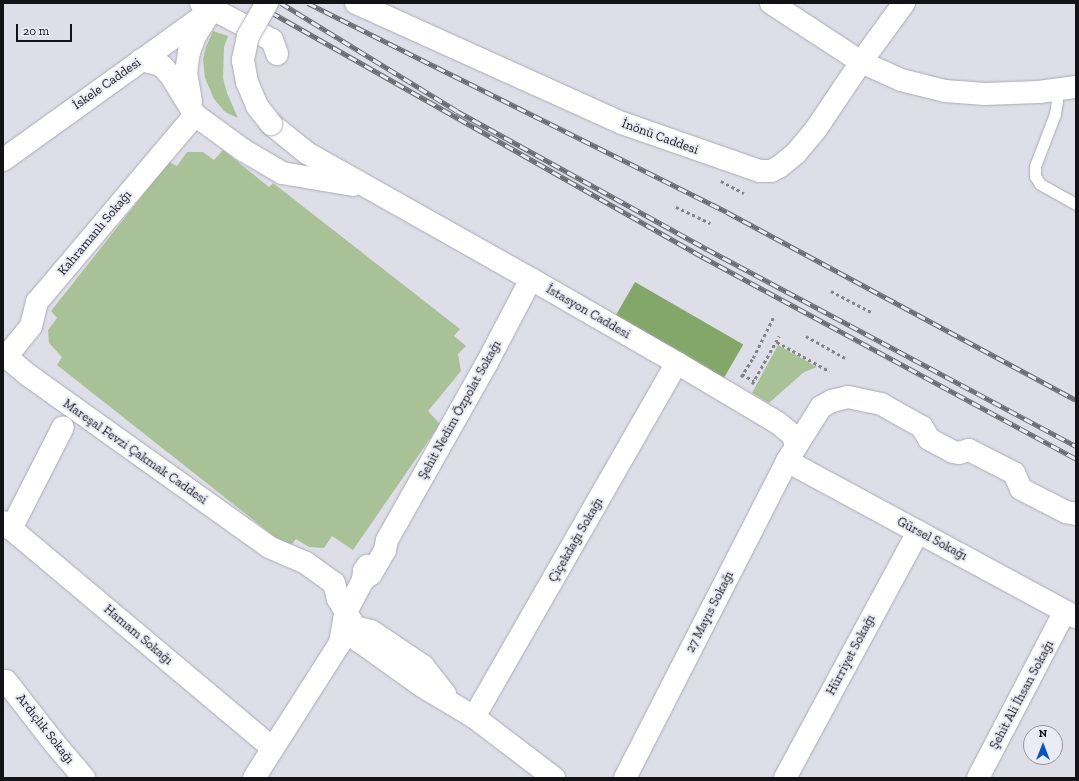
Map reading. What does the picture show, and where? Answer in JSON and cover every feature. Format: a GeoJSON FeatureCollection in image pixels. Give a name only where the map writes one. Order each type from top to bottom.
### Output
{"type":"FeatureCollection","features":[{"type":"Feature","properties":{"kind":"street","name":"İstasyon Caddesi"},"geometry":{"type":"LineString","coordinates":[[267,3],[248,36],[244,60],[247,82],[257,106],[271,124],[307,153],[370,187],[677,362],[784,427],[793,435],[792,454]]}},
{"type":"Feature","properties":{"kind":"street","name":"İnönü Caddesi"},"geometry":{"type":"LineString","coordinates":[[356,3],[622,123],[760,171],[780,167],[796,153],[816,129],[861,62],[904,3]]}},
{"type":"Feature","properties":{"kind":"street"},"geometry":{"type":"LineString","coordinates":[[771,3],[861,62],[901,80],[945,92],[985,94],[1054,90],[1076,87]]}},
{"type":"Feature","properties":{"kind":"street"},"geometry":{"type":"LineString","coordinates":[[195,115],[187,84],[186,73],[189,52],[207,6],[272,40],[277,54]]}},
{"type":"Feature","properties":{"kind":"street","name":"İskele Caddesi"},"geometry":{"type":"LineString","coordinates":[[3,160],[141,60],[207,6]]}},
{"type":"Feature","properties":{"kind":"street"},"geometry":{"type":"LineString","coordinates":[[141,60],[158,64],[171,76],[195,115],[243,150],[282,173],[370,187]]}},
{"type":"Feature","properties":{"kind":"street","name":"Kahramanlı Sokağı"},"geometry":{"type":"LineString","coordinates":[[5,355],[31,326],[37,302],[195,115]]}},
{"type":"Feature","properties":{"kind":"street","name":"Şehit Nedim Özpolat Sokağı"},"geometry":{"type":"LineString","coordinates":[[254,778],[340,643],[346,613],[363,580],[364,571],[380,544],[387,540],[485,368],[531,279]]}},
{"type":"Feature","properties":{"kind":"street","name":"Mareşal Fevzi Çakmak Caddesi"},"geometry":{"type":"LineString","coordinates":[[5,355],[28,375],[269,547],[306,563],[334,583],[346,613]]}},
{"type":"Feature","properties":{"kind":"street","name":"Çiçekdağı Sokağı"},"geometry":{"type":"LineString","coordinates":[[474,717],[677,362]]}},
{"type":"Feature","properties":{"kind":"street","name":"27 Mayıs Sokağı"},"geometry":{"type":"LineString","coordinates":[[625,778],[792,454],[821,407],[832,401],[848,397],[881,404],[922,427],[929,439],[953,452],[959,453],[969,450],[1014,473],[1021,488],[1066,512],[1076,514]]}},
{"type":"Feature","properties":{"kind":"street"},"geometry":{"type":"LineString","coordinates":[[7,525],[63,427]]}},
{"type":"Feature","properties":{"kind":"street","name":"Gürsel Sokağı"},"geometry":{"type":"LineString","coordinates":[[792,454],[918,532],[1071,614]]}},
{"type":"Feature","properties":{"kind":"street","name":"Hamam Sokağı"},"geometry":{"type":"LineString","coordinates":[[7,525],[272,748]]}},
{"type":"Feature","properties":{"kind":"street","name":"Hürriyet Sokağı"},"geometry":{"type":"LineString","coordinates":[[785,778],[918,532]]}},
{"type":"Feature","properties":{"kind":"street"},"geometry":{"type":"LineString","coordinates":[[346,613],[423,666],[450,701],[474,717],[554,778]]}},
{"type":"Feature","properties":{"kind":"street","name":"Şehit Ali İhsan Sokağı"},"geometry":{"type":"LineString","coordinates":[[978,778],[1071,614]]}},
{"type":"Feature","properties":{"kind":"street","name":"Ardıçlık Sokağı"},"geometry":{"type":"LineString","coordinates":[[6,680],[55,744],[84,778]]}},
{"type":"Feature","properties":{"kind":"lane"},"geometry":{"type":"LineString","coordinates":[[1054,90],[1057,101],[1055,114],[1035,166],[1035,176],[1040,184],[1076,204]]}},
{"type":"Feature","properties":{"kind":"path"},"geometry":{"type":"LineString","coordinates":[[676,207],[710,223]]}},
{"type":"Feature","properties":{"kind":"path"},"geometry":{"type":"LineString","coordinates":[[831,291],[871,312]]}},
{"type":"Feature","properties":{"kind":"path"},"geometry":{"type":"LineString","coordinates":[[753,358],[773,318]]}},
{"type":"Feature","properties":{"kind":"path"},"geometry":{"type":"LineString","coordinates":[[750,387],[780,336]]}},
{"type":"Feature","properties":{"kind":"path"},"geometry":{"type":"LineString","coordinates":[[806,336],[845,358]]}},
{"type":"Feature","properties":{"kind":"path"},"geometry":{"type":"LineString","coordinates":[[777,342],[829,371]]}},
{"type":"Feature","properties":{"kind":"path"},"geometry":{"type":"LineString","coordinates":[[742,374],[754,381]]}},
{"type":"Feature","properties":{"kind":"green space"},"geometry":{"type":"Polygon","coordinates":[[[213,31],[228,36],[224,47],[223,78],[227,93],[238,118],[225,112],[214,99],[205,78],[203,59],[206,47],[213,31]]]}},
{"type":"Feature","properties":{"kind":"green space"},"geometry":{"type":"Polygon","coordinates":[[[223,150],[269,187],[273,183],[460,329],[454,336],[466,346],[458,354],[461,371],[428,411],[440,424],[353,550],[332,536],[324,548],[309,547],[296,539],[289,548],[57,365],[62,357],[49,343],[48,330],[57,318],[51,311],[169,162],[177,166],[187,152],[203,152],[214,160],[223,150]]]}},
{"type":"Feature","properties":{"kind":"green space"},"geometry":{"type":"Polygon","coordinates":[[[635,282],[743,344],[724,378],[616,316],[635,282]]]}},
{"type":"Feature","properties":{"kind":"green space"},"geometry":{"type":"Polygon","coordinates":[[[778,345],[817,367],[804,372],[769,403],[752,393],[778,345]]]}},
{"type":"Feature","properties":{"kind":"railway"},"geometry":{"type":"LineString","coordinates":[[255,3],[703,257],[1076,459]]}},
{"type":"Feature","properties":{"kind":"railway"},"geometry":{"type":"LineString","coordinates":[[281,3],[457,111],[707,249],[1076,446]]}},
{"type":"Feature","properties":{"kind":"railway"},"geometry":{"type":"LineString","coordinates":[[308,3],[727,212],[1076,400]]}}]}
